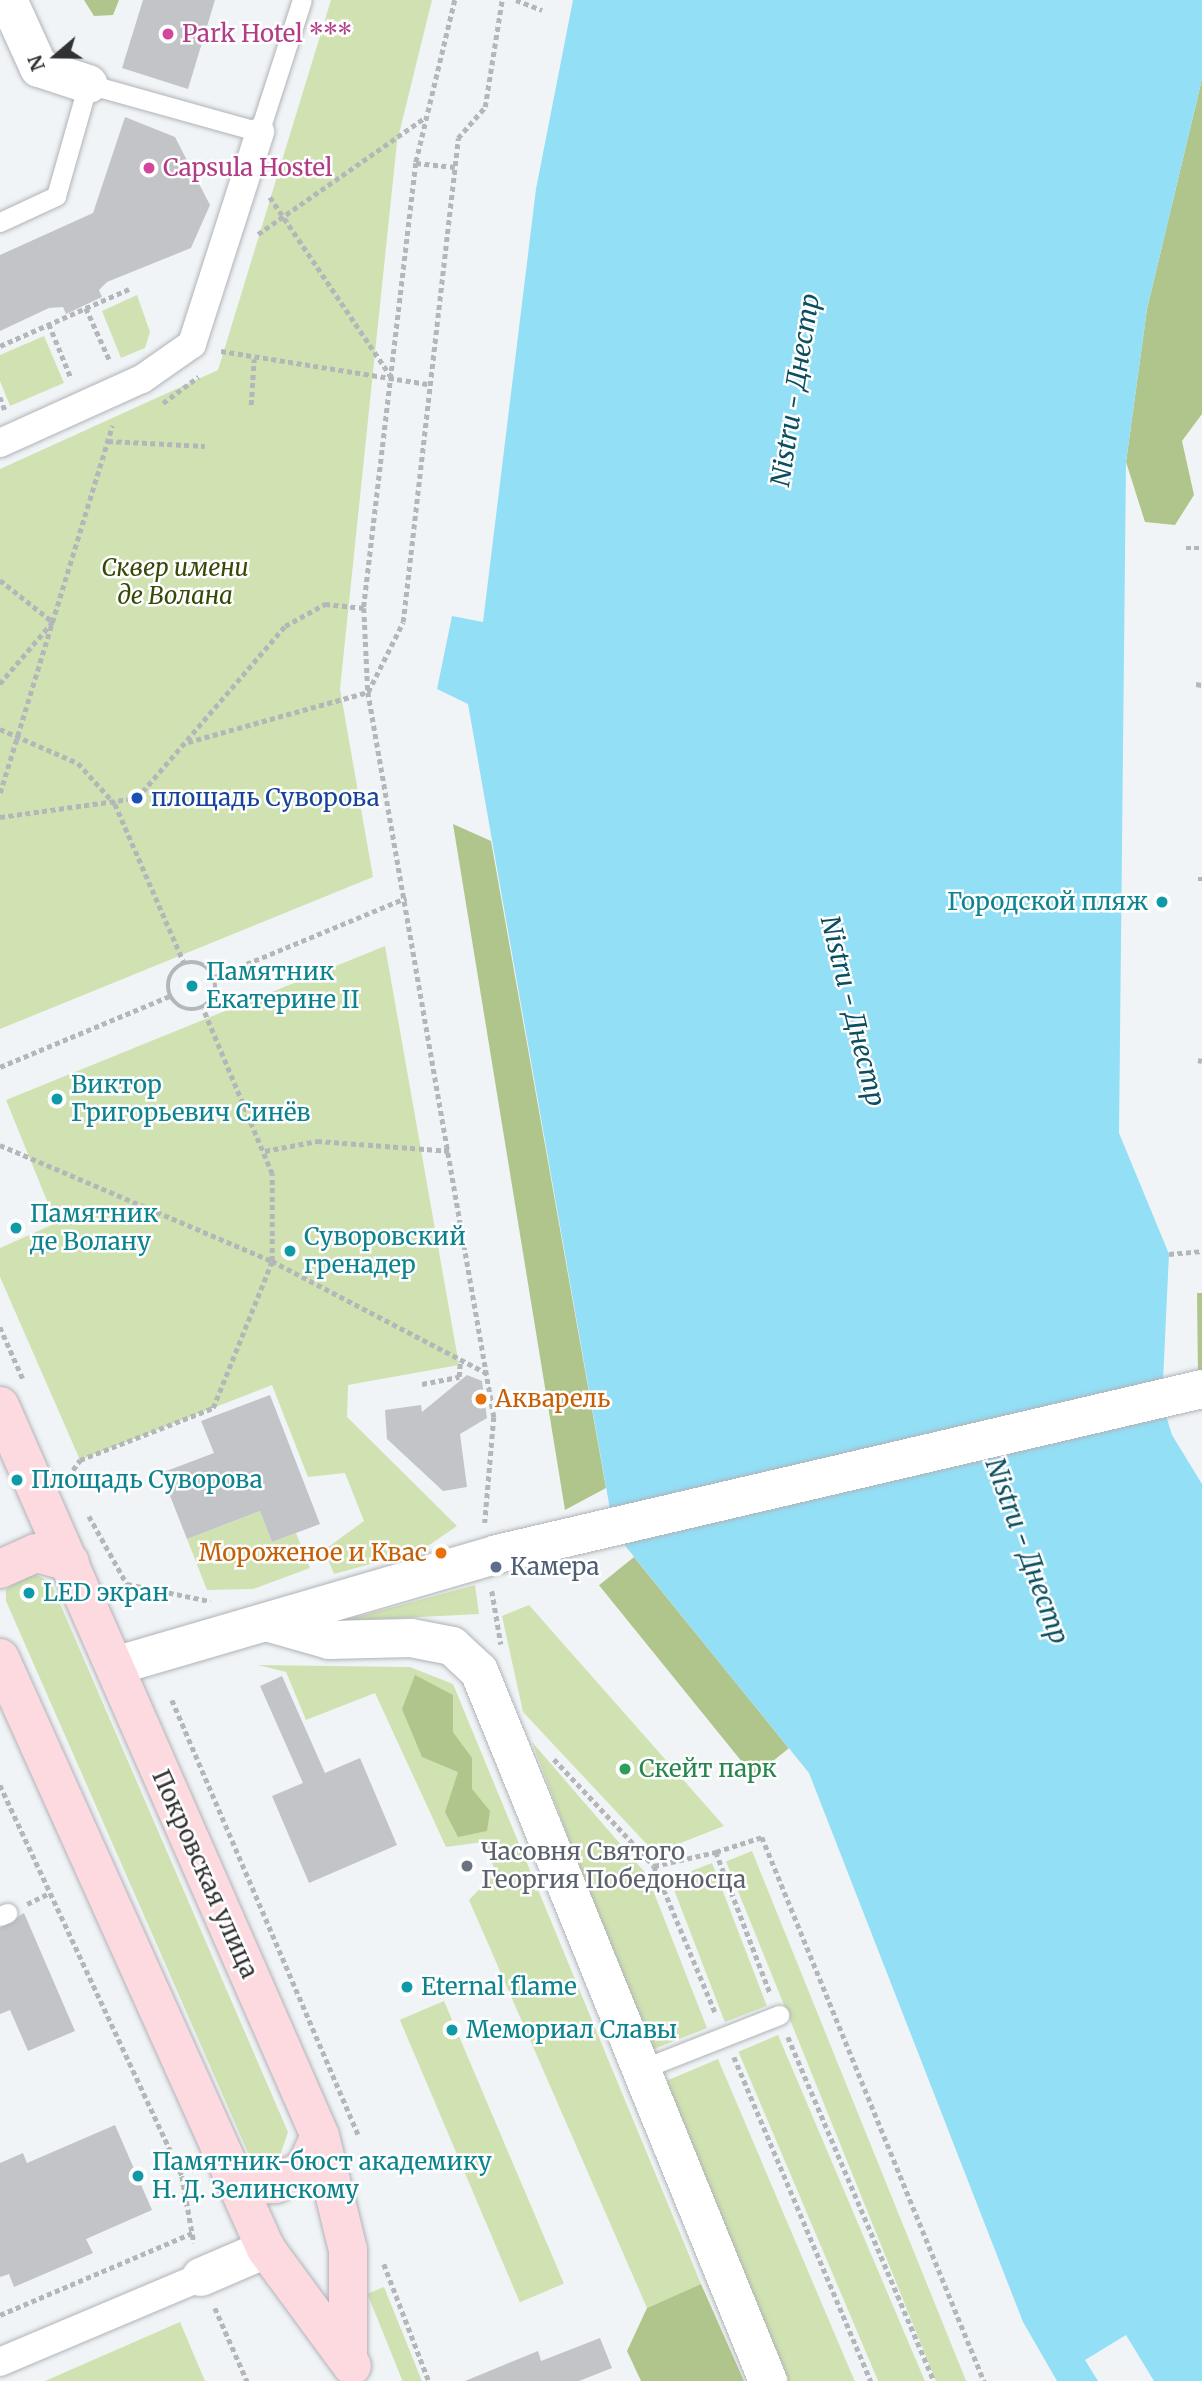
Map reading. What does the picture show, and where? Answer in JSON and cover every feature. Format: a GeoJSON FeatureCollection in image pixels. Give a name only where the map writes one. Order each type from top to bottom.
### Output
{"type":"FeatureCollection","features":[{"type":"Feature","properties":{"kind":"main road","name":"Покровская улица"},"geometry":{"type":"LineString","coordinates":[[0,1406],[320,2137],[348,2250],[354,2369]]}},
{"type":"Feature","properties":{"kind":"main road"},"geometry":{"type":"LineString","coordinates":[[0,1569],[36,1553],[70,1562]]}},
{"type":"Feature","properties":{"kind":"main road","name":"Покровская улица"},"geometry":{"type":"LineString","coordinates":[[0,1658],[266,2249],[354,2369]]}},
{"type":"Feature","properties":{"kind":"main road"},"geometry":{"type":"LineString","coordinates":[[231,2173],[248,2185],[275,2183],[305,2169],[320,2137]]}},
{"type":"Feature","properties":{"kind":"street"},"geometry":{"type":"LineString","coordinates":[[8,0],[39,68],[88,84]]}},
{"type":"Feature","properties":{"kind":"street"},"geometry":{"type":"LineString","coordinates":[[0,443],[142,379],[192,344],[260,132]]}},
{"type":"Feature","properties":{"kind":"street"},"geometry":{"type":"LineString","coordinates":[[115,1666],[497,1554],[1202,1389]]}},
{"type":"Feature","properties":{"kind":"street"},"geometry":{"type":"LineString","coordinates":[[266,1622],[329,1640],[411,1638],[452,1646],[479,1671],[638,2071],[768,2381]]}},
{"type":"Feature","properties":{"kind":"street"},"geometry":{"type":"LineString","coordinates":[[0,2362],[266,2249]]}},
{"type":"Feature","properties":{"kind":"lane"},"geometry":{"type":"LineString","coordinates":[[192,344],[302,0]]}},
{"type":"Feature","properties":{"kind":"lane"},"geometry":{"type":"LineString","coordinates":[[0,222],[57,196],[88,84],[260,132]]}},
{"type":"Feature","properties":{"kind":"lane"},"geometry":{"type":"LineString","coordinates":[[638,2071],[779,2015]]}},
{"type":"Feature","properties":{"kind":"path"},"geometry":{"type":"LineString","coordinates":[[455,0],[424,119],[416,163],[393,379],[364,608],[368,692],[452,1151],[494,1417],[483,1509]]}},
{"type":"Feature","properties":{"kind":"path"},"geometry":{"type":"LineString","coordinates":[[188,743],[368,692],[403,622],[427,384],[458,138],[485,107],[502,0]]}},
{"type":"Feature","properties":{"kind":"path"},"geometry":{"type":"LineString","coordinates":[[516,0],[542,9]]}},
{"type":"Feature","properties":{"kind":"path"},"geometry":{"type":"LineString","coordinates":[[219,261],[424,119]]}},
{"type":"Feature","properties":{"kind":"path"},"geometry":{"type":"LineString","coordinates":[[416,163],[455,167]]}},
{"type":"Feature","properties":{"kind":"path"},"geometry":{"type":"LineString","coordinates":[[249,165],[393,379]]}},
{"type":"Feature","properties":{"kind":"path"},"geometry":{"type":"LineString","coordinates":[[0,346],[129,289]]}},
{"type":"Feature","properties":{"kind":"path"},"geometry":{"type":"LineString","coordinates":[[86,307],[113,370]]}},
{"type":"Feature","properties":{"kind":"path"},"geometry":{"type":"LineString","coordinates":[[49,324],[75,387]]}},
{"type":"Feature","properties":{"kind":"path"},"geometry":{"type":"LineString","coordinates":[[192,344],[254,359],[427,384]]}},
{"type":"Feature","properties":{"kind":"path"},"geometry":{"type":"LineString","coordinates":[[251,405],[254,359]]}},
{"type":"Feature","properties":{"kind":"path"},"geometry":{"type":"LineString","coordinates":[[0,793],[113,425]]}},
{"type":"Feature","properties":{"kind":"path"},"geometry":{"type":"LineString","coordinates":[[108,441],[205,446]]}},
{"type":"Feature","properties":{"kind":"path"},"geometry":{"type":"LineString","coordinates":[[1186,548],[1202,548]]}},
{"type":"Feature","properties":{"kind":"path"},"geometry":{"type":"LineString","coordinates":[[0,580],[53,622]]}},
{"type":"Feature","properties":{"kind":"path"},"geometry":{"type":"LineString","coordinates":[[0,817],[115,804],[137,798],[188,743],[285,626],[326,604],[364,608]]}},
{"type":"Feature","properties":{"kind":"path"},"geometry":{"type":"LineString","coordinates":[[0,684],[53,622]]}},
{"type":"Feature","properties":{"kind":"path"},"geometry":{"type":"LineString","coordinates":[[0,729],[78,763],[115,804],[184,963]]}},
{"type":"Feature","properties":{"kind":"path"},"geometry":{"type":"LineString","coordinates":[[215,977],[406,898]]}},
{"type":"Feature","properties":{"kind":"path"},"geometry":{"type":"LineString","coordinates":[[184,963],[206,967],[215,977],[216,989],[203,1009]]}},
{"type":"Feature","properties":{"kind":"path"},"geometry":{"type":"LineString","coordinates":[[184,963],[168,983],[170,996],[178,1006],[203,1009]]}},
{"type":"Feature","properties":{"kind":"path"},"geometry":{"type":"LineString","coordinates":[[0,1067],[170,996]]}},
{"type":"Feature","properties":{"kind":"path"},"geometry":{"type":"LineString","coordinates":[[68,1478],[80,1460],[213,1408],[272,1261],[272,1174],[203,1009]]}},
{"type":"Feature","properties":{"kind":"path"},"geometry":{"type":"LineString","coordinates":[[265,1152],[317,1141],[452,1151]]}},
{"type":"Feature","properties":{"kind":"path"},"geometry":{"type":"LineString","coordinates":[[0,1145],[272,1261],[487,1373]]}},
{"type":"Feature","properties":{"kind":"path"},"geometry":{"type":"LineString","coordinates":[[1169,1254],[1202,1251]]}},
{"type":"Feature","properties":{"kind":"path"},"geometry":{"type":"LineString","coordinates":[[422,1384],[459,1377],[460,1361]]}},
{"type":"Feature","properties":{"kind":"path"},"geometry":{"type":"LineString","coordinates":[[0,1785],[182,2176],[201,2277],[247,2381]]}},
{"type":"Feature","properties":{"kind":"path"},"geometry":{"type":"LineString","coordinates":[[716,1852],[762,1837],[984,2381]]}},
{"type":"Feature","properties":{"kind":"path"},"geometry":{"type":"LineString","coordinates":[[654,1866],[871,2381]]}},
{"type":"Feature","properties":{"kind":"path"},"geometry":{"type":"LineString","coordinates":[[9,1912],[50,1893]]}},
{"type":"Feature","properties":{"kind":"path"},"geometry":{"type":"LineString","coordinates":[[0,2315],[192,2233]]}},
{"type":"Feature","properties":{"kind":"green space"},"geometry":{"type":"Polygon","coordinates":[[[84,0],[119,0],[113,15],[94,16],[84,0]]]}},
{"type":"Feature","properties":{"kind":"green space","name":"Сквер имени де Волана"},"geometry":{"type":"Polygon","coordinates":[[[331,0],[432,0],[397,142],[340,689],[373,877],[0,1029],[0,469],[218,370],[331,0]]]}},
{"type":"Feature","properties":{"kind":"green space"},"geometry":{"type":"Polygon","coordinates":[[[1202,79],[1202,414],[1182,441],[1194,495],[1175,525],[1145,522],[1126,462],[1147,309],[1202,79]]]}},
{"type":"Feature","properties":{"kind":"green space"},"geometry":{"type":"Polygon","coordinates":[[[137,295],[150,332],[145,348],[121,358],[102,311],[137,295]]]}},
{"type":"Feature","properties":{"kind":"green space"},"geometry":{"type":"Polygon","coordinates":[[[44,336],[64,383],[10,406],[0,381],[0,355],[44,336]]]}},
{"type":"Feature","properties":{"kind":"green space"},"geometry":{"type":"Polygon","coordinates":[[[453,824],[491,841],[606,1488],[565,1510],[453,824]]]}},
{"type":"Feature","properties":{"kind":"green space"},"geometry":{"type":"Polygon","coordinates":[[[385,946],[459,1365],[348,1385],[347,1417],[457,1526],[422,1550],[334,1574],[324,1550],[364,1521],[345,1473],[308,1477],[272,1385],[80,1460],[0,1277],[0,1248],[56,1223],[6,1100],[385,946]]]}},
{"type":"Feature","properties":{"kind":"green space"},"geometry":{"type":"Polygon","coordinates":[[[1197,1293],[1202,1293],[1202,1374],[1198,1375],[1197,1293]]]}},
{"type":"Feature","properties":{"kind":"green space"},"geometry":{"type":"Polygon","coordinates":[[[260,1511],[272,1542],[296,1533],[310,1568],[253,1589],[207,1590],[187,1539],[260,1511]]]}},
{"type":"Feature","properties":{"kind":"green space"},"geometry":{"type":"Polygon","coordinates":[[[634,1557],[789,1748],[754,1776],[599,1585],[634,1557]]]}},
{"type":"Feature","properties":{"kind":"green space"},"geometry":{"type":"Polygon","coordinates":[[[33,1573],[51,1583],[288,2132],[279,2159],[250,2157],[6,1601],[6,1589],[33,1573]]]}},
{"type":"Feature","properties":{"kind":"green space"},"geometry":{"type":"Polygon","coordinates":[[[475,1585],[479,1614],[342,1621],[475,1585]]]}},
{"type":"Feature","properties":{"kind":"green space","name":"Скейт парк"},"geometry":{"type":"Polygon","coordinates":[[[529,1605],[724,1826],[655,1853],[523,1712],[502,1616],[529,1605]]]}},
{"type":"Feature","properties":{"kind":"green space"},"geometry":{"type":"Polygon","coordinates":[[[258,1665],[410,1667],[453,1684],[701,2284],[647,2308],[469,1900],[496,1872],[483,1842],[446,1847],[375,1693],[306,1720],[286,1672],[258,1665]]]}},
{"type":"Feature","properties":{"kind":"green space"},"geometry":{"type":"Polygon","coordinates":[[[415,1675],[453,1695],[453,1732],[472,1758],[472,1789],[490,1811],[487,1831],[458,1837],[445,1812],[458,1772],[422,1757],[402,1709],[415,1675]]]}},
{"type":"Feature","properties":{"kind":"green space"},"geometry":{"type":"Polygon","coordinates":[[[532,1742],[647,1875],[707,2028],[649,2051],[532,1742]]]}},
{"type":"Feature","properties":{"kind":"green space"},"geometry":{"type":"Polygon","coordinates":[[[752,1851],[966,2381],[936,2381],[726,1861],[752,1851]]]}},
{"type":"Feature","properties":{"kind":"green space"},"geometry":{"type":"Polygon","coordinates":[[[712,1863],[767,2006],[725,2022],[670,1879],[712,1863]]]}},
{"type":"Feature","properties":{"kind":"green space"},"geometry":{"type":"Polygon","coordinates":[[[444,2001],[564,2284],[520,2302],[400,2020],[444,2001]]]}},
{"type":"Feature","properties":{"kind":"green space"},"geometry":{"type":"Polygon","coordinates":[[[778,2035],[925,2381],[878,2381],[738,2052],[778,2035]]]}},
{"type":"Feature","properties":{"kind":"green space"},"geometry":{"type":"Polygon","coordinates":[[[718,2059],[855,2381],[781,2381],[655,2086],[718,2059]]]}},
{"type":"Feature","properties":{"kind":"green space"},"geometry":{"type":"Polygon","coordinates":[[[701,2284],[744,2381],[641,2381],[627,2351],[647,2308],[701,2284]]]}},
{"type":"Feature","properties":{"kind":"green space"},"geometry":{"type":"Polygon","coordinates":[[[384,2287],[422,2381],[403,2381],[367,2294],[384,2287]]]}},
{"type":"Feature","properties":{"kind":"green space"},"geometry":{"type":"Polygon","coordinates":[[[180,2322],[205,2381],[45,2381],[180,2322]]]}},
{"type":"Feature","properties":{"kind":"water","name":"Nistru - Днестр"},"geometry":{"type":"Polygon","coordinates":[[[573,0],[1202,0],[1202,79],[1147,309],[1126,462],[1119,1133],[1169,1254],[1162,1402],[1172,1435],[1202,1484],[1202,2381],[1057,2381],[1023,2322],[809,1773],[614,1532],[468,704],[437,689],[452,616],[483,622],[536,189],[573,0]]]}},
{"type":"Feature","properties":{"kind":"pier"},"geometry":{"type":"Polygon","coordinates":[[[1126,2335],[1154,2381],[1098,2381],[1085,2360],[1126,2335]]]}},
{"type":"Feature","properties":{"kind":"building","name":"Park Hotel ***"},"geometry":{"type":"Polygon","coordinates":[[[143,0],[215,0],[188,89],[122,68],[143,0]]]}},
{"type":"Feature","properties":{"kind":"building"},"geometry":{"type":"Polygon","coordinates":[[[125,117],[175,137],[210,205],[191,248],[107,282],[99,290],[102,297],[66,314],[63,307],[49,308],[0,331],[0,255],[93,213],[125,117]]]}},
{"type":"Feature","properties":{"kind":"building"},"geometry":{"type":"Polygon","coordinates":[[[467,1375],[482,1381],[487,1418],[460,1434],[467,1487],[443,1491],[387,1439],[385,1410],[421,1405],[422,1412],[467,1375]]]}},
{"type":"Feature","properties":{"kind":"building"},"geometry":{"type":"Polygon","coordinates":[[[270,1395],[320,1524],[272,1542],[260,1511],[187,1539],[161,1473],[214,1453],[201,1421],[270,1395]]]}},
{"type":"Feature","properties":{"kind":"building"},"geometry":{"type":"Polygon","coordinates":[[[282,1676],[325,1773],[360,1758],[397,1845],[309,1883],[272,1796],[303,1783],[260,1686],[282,1676]]]}},
{"type":"Feature","properties":{"kind":"building"},"geometry":{"type":"Polygon","coordinates":[[[24,1913],[75,2031],[28,2051],[10,2010],[0,2014],[0,1928],[24,1913]]]}},
{"type":"Feature","properties":{"kind":"building"},"geometry":{"type":"Polygon","coordinates":[[[115,2125],[152,2210],[86,2239],[93,2253],[14,2287],[9,2274],[0,2277],[0,2163],[23,2153],[27,2163],[115,2125]]]}},
{"type":"Feature","properties":{"kind":"building"},"geometry":{"type":"Polygon","coordinates":[[[600,2338],[612,2368],[579,2381],[465,2381],[538,2351],[541,2361],[600,2338]]]}},
{"type":"Feature","properties":{"kind":"place","name":"Park Hotel ***"},"geometry":{"type":"Point","coordinates":[168,34]}},
{"type":"Feature","properties":{"kind":"place","name":"Capsula Hostel"},"geometry":{"type":"Point","coordinates":[149,168]}},
{"type":"Feature","properties":{"kind":"place","name":"площадь Суворова"},"geometry":{"type":"Point","coordinates":[137,798]}},
{"type":"Feature","properties":{"kind":"place","name":"Городской пляж"},"geometry":{"type":"Point","coordinates":[1162,902]}},
{"type":"Feature","properties":{"kind":"place","name":"Памятник Екатерине II"},"geometry":{"type":"Point","coordinates":[192,986]}},
{"type":"Feature","properties":{"kind":"place","name":"Виктор Григорьевич Синёв"},"geometry":{"type":"Point","coordinates":[57,1099]}},
{"type":"Feature","properties":{"kind":"place","name":"Памятник де Волану"},"geometry":{"type":"Point","coordinates":[16,1228]}},
{"type":"Feature","properties":{"kind":"place","name":"Суворовский гренадер"},"geometry":{"type":"Point","coordinates":[290,1251]}},
{"type":"Feature","properties":{"kind":"place","name":"Акварель"},"geometry":{"type":"Point","coordinates":[481,1399]}},
{"type":"Feature","properties":{"kind":"place","name":"Площадь Суворова"},"geometry":{"type":"Point","coordinates":[17,1480]}},
{"type":"Feature","properties":{"kind":"place","name":"Мороженое и Квас"},"geometry":{"type":"Point","coordinates":[441,1553]}},
{"type":"Feature","properties":{"kind":"place","name":"Камера"},"geometry":{"type":"Point","coordinates":[496,1567]}},
{"type":"Feature","properties":{"kind":"place","name":"LED экран"},"geometry":{"type":"Point","coordinates":[29,1593]}},
{"type":"Feature","properties":{"kind":"place","name":"Скейт парк"},"geometry":{"type":"Point","coordinates":[625,1769]}},
{"type":"Feature","properties":{"kind":"place","name":"Часовня Святого Георгия Победоносца"},"geometry":{"type":"Point","coordinates":[467,1866]}},
{"type":"Feature","properties":{"kind":"place","name":"Eternal flame"},"geometry":{"type":"Point","coordinates":[407,1987]}},
{"type":"Feature","properties":{"kind":"place","name":"Мемориал Славы"},"geometry":{"type":"Point","coordinates":[452,2030]}},
{"type":"Feature","properties":{"kind":"place","name":"Памятник-бюст академику Н. Д. Зелинскому"},"geometry":{"type":"Point","coordinates":[138,2176]}}]}
